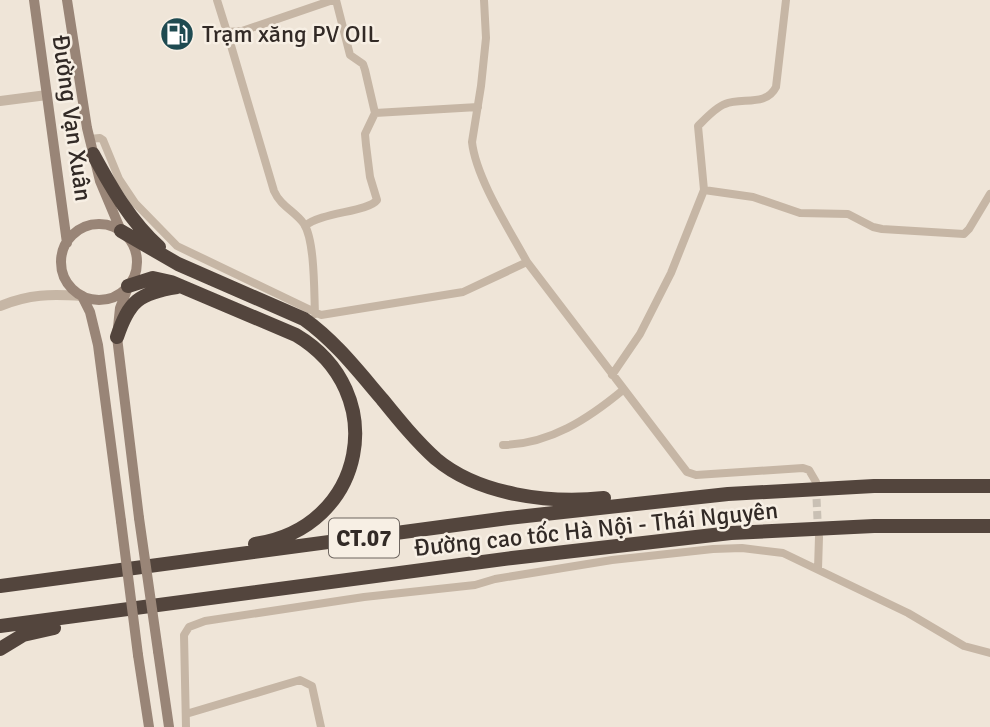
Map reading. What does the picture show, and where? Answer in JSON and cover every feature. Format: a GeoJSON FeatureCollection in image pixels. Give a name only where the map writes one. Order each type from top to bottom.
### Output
{"type":"FeatureCollection","features":[{"type":"Feature","properties":{"kind":"highway"},"geometry":{"type":"LineString","coordinates":[[93,154],[114,193],[131,217],[151,240],[178,264]]}},
{"type":"Feature","properties":{"kind":"highway"},"geometry":{"type":"LineString","coordinates":[[121,231],[178,264],[304,319],[340,349],[402,424],[437,460],[480,484],[525,495],[591,500],[661,493],[727,494]]}},
{"type":"Feature","properties":{"kind":"highway"},"geometry":{"type":"LineString","coordinates":[[0,585],[117,561],[266,542],[286,536],[316,518],[345,481],[355,449],[354,409],[340,377],[315,346],[296,335],[180,286],[153,278],[128,286]]}},
{"type":"Feature","properties":{"kind":"highway"},"geometry":{"type":"LineString","coordinates":[[117,337],[124,314],[133,303],[157,290],[180,286]]}},
{"type":"Feature","properties":{"kind":"highway","name":"Đường cao tốc Hà Nội - Thái Nguyên"},"geometry":{"type":"LineString","coordinates":[[0,585],[508,518],[727,494],[874,486],[990,486]]}},
{"type":"Feature","properties":{"kind":"highway","name":"Đường cao tốc Hà Nội - Thái Nguyên"},"geometry":{"type":"LineString","coordinates":[[0,626],[490,561],[731,533],[874,526],[990,526]]}},
{"type":"Feature","properties":{"kind":"highway"},"geometry":{"type":"LineString","coordinates":[[0,649],[23,635],[39,630],[434,577],[490,561]]}},
{"type":"Feature","properties":{"kind":"main road","name":"Đường Vạn Xuân"},"geometry":{"type":"LineString","coordinates":[[34,0],[67,243]]}},
{"type":"Feature","properties":{"kind":"main road","name":"Đường Vạn Xuân"},"geometry":{"type":"LineString","coordinates":[[67,0],[89,139],[100,181],[121,231]]}},
{"type":"Feature","properties":{"kind":"main road"},"geometry":{"type":"LineString","coordinates":[[128,286],[119,295],[94,300],[72,289],[61,266],[62,253],[76,232],[86,226],[110,226],[121,231],[130,240],[135,251],[135,275],[120,308],[117,337],[139,518],[169,727]]}},
{"type":"Feature","properties":{"kind":"main road"},"geometry":{"type":"LineString","coordinates":[[82,296],[90,312],[98,345],[149,727]]}},
{"type":"Feature","properties":{"kind":"street"},"geometry":{"type":"LineString","coordinates":[[217,0],[274,191],[282,205],[305,226],[311,247],[314,314]]}},
{"type":"Feature","properties":{"kind":"street"},"geometry":{"type":"LineString","coordinates":[[227,32],[242,31],[334,0],[350,55],[363,64],[375,113],[365,134],[370,177],[377,195],[375,204],[323,218],[305,226]]}},
{"type":"Feature","properties":{"kind":"street"},"geometry":{"type":"LineString","coordinates":[[484,0],[486,38],[473,151],[527,262],[678,463],[691,475],[803,468],[809,470],[816,482]]}},
{"type":"Feature","properties":{"kind":"street"},"geometry":{"type":"LineString","coordinates":[[612,375],[639,334],[671,273],[704,190],[698,126],[726,104],[761,99],[774,92],[786,0]]}},
{"type":"Feature","properties":{"kind":"street"},"geometry":{"type":"LineString","coordinates":[[0,101],[47,95]]}},
{"type":"Feature","properties":{"kind":"street"},"geometry":{"type":"LineString","coordinates":[[375,113],[478,107]]}},
{"type":"Feature","properties":{"kind":"street"},"geometry":{"type":"LineString","coordinates":[[89,139],[100,138],[103,141],[119,179],[135,203],[177,246],[282,295],[314,314],[455,294],[527,262]]}},
{"type":"Feature","properties":{"kind":"street"},"geometry":{"type":"LineString","coordinates":[[704,190],[753,197],[800,213],[848,214],[882,229],[964,234],[990,194]]}},
{"type":"Feature","properties":{"kind":"street"},"geometry":{"type":"LineString","coordinates":[[0,306],[22,297],[44,294],[82,296]]}},
{"type":"Feature","properties":{"kind":"street"},"geometry":{"type":"LineString","coordinates":[[503,445],[523,443],[574,427],[624,390]]}},
{"type":"Feature","properties":{"kind":"street"},"geometry":{"type":"LineString","coordinates":[[818,569],[819,537]]}},
{"type":"Feature","properties":{"kind":"street"},"geometry":{"type":"LineString","coordinates":[[186,727],[184,635],[189,627],[205,621],[364,597],[475,585],[495,579],[612,560],[713,549],[774,550],[908,613],[964,646],[990,653]]}},
{"type":"Feature","properties":{"kind":"street"},"geometry":{"type":"LineString","coordinates":[[186,714],[300,680],[312,686],[321,727]]}},
{"type":"Feature","properties":{"kind":"tunnel"},"geometry":{"type":"LineString","coordinates":[[816,487],[818,530]]}},
{"type":"Feature","properties":{"kind":"place","name":"Trạm xăng PV OIL"},"geometry":{"type":"Point","coordinates":[177,34]}}]}
